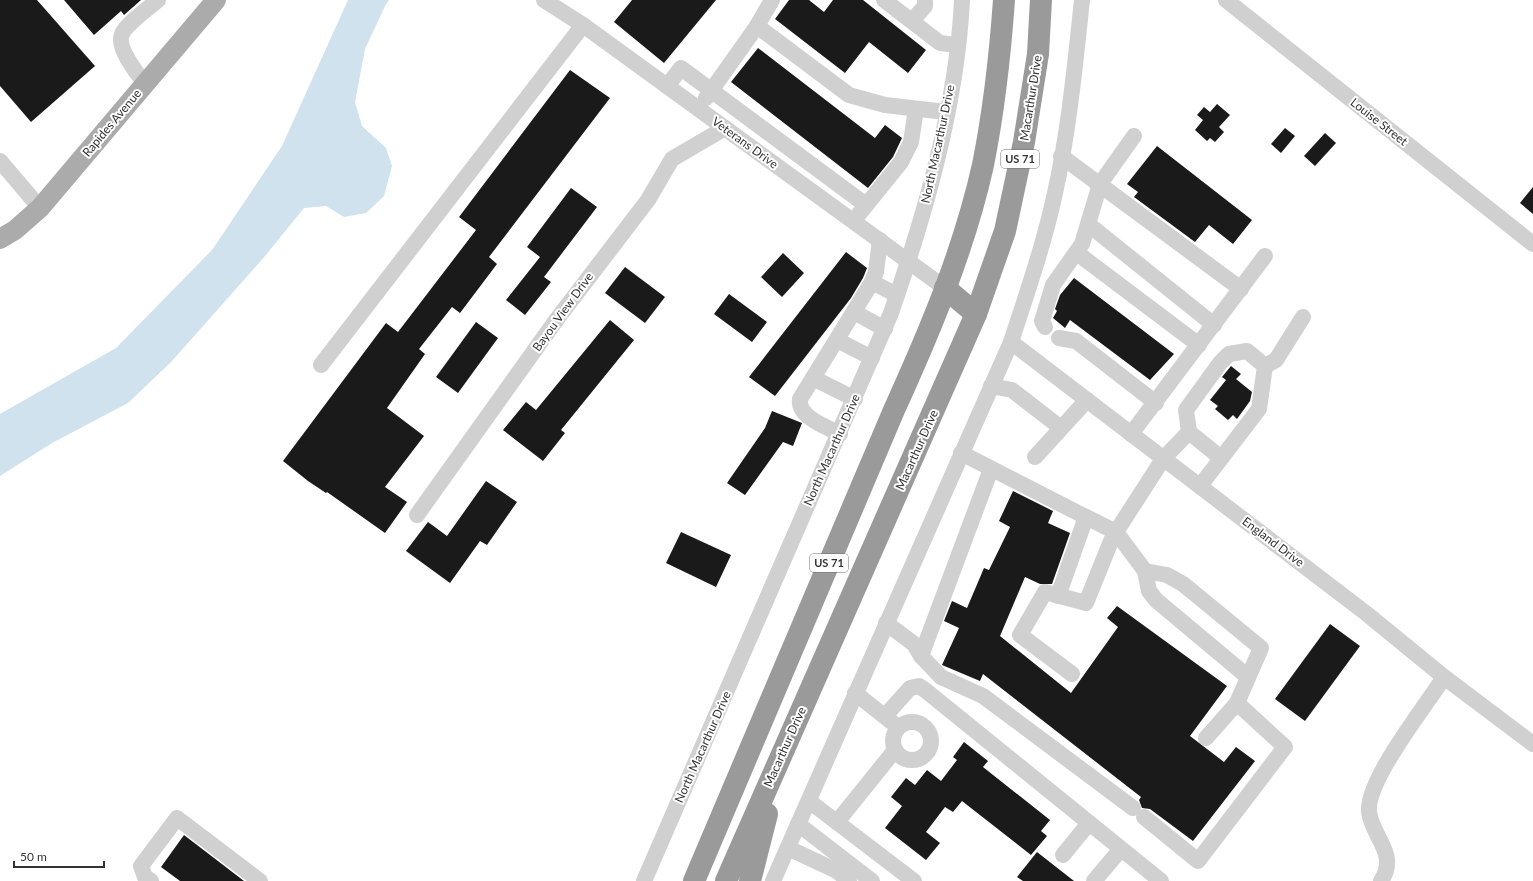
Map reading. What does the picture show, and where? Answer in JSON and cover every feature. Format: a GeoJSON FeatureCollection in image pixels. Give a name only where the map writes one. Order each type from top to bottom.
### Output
{"type":"FeatureCollection","features":[{"type":"Feature","properties":{"kind":"highway","name":"US 71"},"geometry":{"type":"LineString","coordinates":[[694,881],[919,354],[945,288],[963,236],[982,166],[997,80],[1004,0]]}},
{"type":"Feature","properties":{"kind":"highway","name":"Macarthur Drive"},"geometry":{"type":"LineString","coordinates":[[726,881],[976,314],[1005,230],[1024,142],[1038,54],[1041,0]]}},
{"type":"Feature","properties":{"kind":"highway"},"geometry":{"type":"LineString","coordinates":[[945,288],[976,314]]}},
{"type":"Feature","properties":{"kind":"highway"},"geometry":{"type":"LineString","coordinates":[[750,881],[783,751]]}},
{"type":"Feature","properties":{"kind":"highway"},"geometry":{"type":"LineString","coordinates":[[686,881],[713,838]]}},
{"type":"Feature","properties":{"kind":"main road","name":"Rapides Avenue"},"geometry":{"type":"LineString","coordinates":[[0,239],[15,230],[40,208],[146,83],[208,3]]}},
{"type":"Feature","properties":{"kind":"street"},"geometry":{"type":"LineString","coordinates":[[146,83],[134,69],[123,49],[120,40],[124,30],[158,0]]}},
{"type":"Feature","properties":{"kind":"street","name":"Veterans Drive"},"geometry":{"type":"LineString","coordinates":[[544,0],[582,25],[667,86],[945,288]]}},
{"type":"Feature","properties":{"kind":"street"},"geometry":{"type":"LineString","coordinates":[[698,109],[757,26],[772,0]]}},
{"type":"Feature","properties":{"kind":"street"},"geometry":{"type":"LineString","coordinates":[[884,0],[940,43],[958,45]]}},
{"type":"Feature","properties":{"kind":"street"},"geometry":{"type":"LineString","coordinates":[[912,21],[924,6],[925,0]]}},
{"type":"Feature","properties":{"kind":"street","name":"North Macarthur Drive"},"geometry":{"type":"LineString","coordinates":[[644,881],[885,329],[909,262],[935,168],[958,45],[962,0]]}},
{"type":"Feature","properties":{"kind":"street"},"geometry":{"type":"LineString","coordinates":[[773,881],[1011,342],[1055,193],[1073,91],[1082,0]]}},
{"type":"Feature","properties":{"kind":"street","name":"Louise Street"},"geometry":{"type":"LineString","coordinates":[[1226,0],[1533,244]]}},
{"type":"Feature","properties":{"kind":"street"},"geometry":{"type":"LineString","coordinates":[[321,364],[582,25]]}},
{"type":"Feature","properties":{"kind":"street"},"geometry":{"type":"LineString","coordinates":[[757,26],[849,95],[885,105],[946,112]]}},
{"type":"Feature","properties":{"kind":"street"},"geometry":{"type":"LineString","coordinates":[[667,86],[681,68],[866,205]]}},
{"type":"Feature","properties":{"kind":"street"},"geometry":{"type":"LineString","coordinates":[[853,221],[901,162],[911,142],[916,109]]}},
{"type":"Feature","properties":{"kind":"street","name":"Bayou View Drive"},"geometry":{"type":"LineString","coordinates":[[417,515],[557,319],[648,200],[672,159],[725,128]]}},
{"type":"Feature","properties":{"kind":"street"},"geometry":{"type":"LineString","coordinates":[[1045,327],[1042,321],[1052,285],[1082,244],[1100,184],[1134,136]]}},
{"type":"Feature","properties":{"kind":"street"},"geometry":{"type":"LineString","coordinates":[[785,171],[797,154]]}},
{"type":"Feature","properties":{"kind":"street"},"geometry":{"type":"LineString","coordinates":[[1061,156],[1241,289]]}},
{"type":"Feature","properties":{"kind":"street"},"geometry":{"type":"LineString","coordinates":[[0,161],[40,208]]}},
{"type":"Feature","properties":{"kind":"street"},"geometry":{"type":"LineString","coordinates":[[1088,224],[1214,325]]}},
{"type":"Feature","properties":{"kind":"street"},"geometry":{"type":"LineString","coordinates":[[840,434],[808,416],[801,409],[800,399],[872,282],[876,272],[880,240]]}},
{"type":"Feature","properties":{"kind":"street"},"geometry":{"type":"LineString","coordinates":[[1076,252],[1199,345]]}},
{"type":"Feature","properties":{"kind":"street"},"geometry":{"type":"LineString","coordinates":[[1131,434],[1156,403],[1265,256]]}},
{"type":"Feature","properties":{"kind":"street"},"geometry":{"type":"LineString","coordinates":[[872,282],[897,295]]}},
{"type":"Feature","properties":{"kind":"street"},"geometry":{"type":"LineString","coordinates":[[1023,304],[1045,311]]}},
{"type":"Feature","properties":{"kind":"street"},"geometry":{"type":"LineString","coordinates":[[854,312],[885,329]]}},
{"type":"Feature","properties":{"kind":"street"},"geometry":{"type":"LineString","coordinates":[[1265,366],[1276,360],[1303,317]]}},
{"type":"Feature","properties":{"kind":"street"},"geometry":{"type":"LineString","coordinates":[[1059,338],[1076,341],[1156,403]]}},
{"type":"Feature","properties":{"kind":"street"},"geometry":{"type":"LineString","coordinates":[[836,340],[872,358]]}},
{"type":"Feature","properties":{"kind":"street","name":"England Drive"},"geometry":{"type":"LineString","coordinates":[[1011,342],[1367,614],[1444,677],[1533,744]]}},
{"type":"Feature","properties":{"kind":"street"},"geometry":{"type":"LineString","coordinates":[[1221,458],[1189,432],[1186,410],[1220,363],[1229,354],[1247,351],[1265,366]]}},
{"type":"Feature","properties":{"kind":"street"},"geometry":{"type":"LineString","coordinates":[[1200,486],[1259,409],[1265,366]]}},
{"type":"Feature","properties":{"kind":"street"},"geometry":{"type":"LineString","coordinates":[[813,378],[855,399]]}},
{"type":"Feature","properties":{"kind":"street"},"geometry":{"type":"LineString","coordinates":[[991,386],[1012,390],[1061,428]]}},
{"type":"Feature","properties":{"kind":"street"},"geometry":{"type":"LineString","coordinates":[[1035,457],[1087,400]]}},
{"type":"Feature","properties":{"kind":"street"},"geometry":{"type":"LineString","coordinates":[[1072,674],[1020,635],[1045,592],[1086,603],[1116,532],[1163,458],[1189,432]]}},
{"type":"Feature","properties":{"kind":"street"},"geometry":{"type":"LineString","coordinates":[[961,453],[1116,532],[1145,572],[1149,591],[1156,600],[1248,677]]}},
{"type":"Feature","properties":{"kind":"street"},"geometry":{"type":"LineString","coordinates":[[921,656],[991,469]]}},
{"type":"Feature","properties":{"kind":"street"},"geometry":{"type":"LineString","coordinates":[[1058,596],[1086,517]]}},
{"type":"Feature","properties":{"kind":"street"},"geometry":{"type":"LineString","coordinates":[[1145,572],[1167,575],[1183,584],[1262,648],[1237,703],[1206,738]]}},
{"type":"Feature","properties":{"kind":"street"},"geometry":{"type":"LineString","coordinates":[[886,623],[914,644],[921,656],[941,677],[984,696],[1138,813],[1198,861],[1285,747],[1237,703]]}},
{"type":"Feature","properties":{"kind":"street"},"geometry":{"type":"LineString","coordinates":[[1381,881],[1385,875],[1387,862],[1384,847],[1369,812],[1370,801],[1379,777],[1444,677]]}},
{"type":"Feature","properties":{"kind":"street"},"geometry":{"type":"LineString","coordinates":[[885,716],[910,688],[919,686],[1161,881]]}},
{"type":"Feature","properties":{"kind":"street"},"geometry":{"type":"LineString","coordinates":[[855,693],[899,727]]}},
{"type":"Feature","properties":{"kind":"street"},"geometry":{"type":"LineString","coordinates":[[911,721],[918,722],[929,730],[932,743],[926,755],[915,760],[903,758],[895,750],[893,738],[899,727],[911,721]]}},
{"type":"Feature","properties":{"kind":"street"},"geometry":{"type":"LineString","coordinates":[[837,822],[895,750]]}},
{"type":"Feature","properties":{"kind":"street"},"geometry":{"type":"LineString","coordinates":[[808,801],[914,881]]}},
{"type":"Feature","properties":{"kind":"street"},"geometry":{"type":"LineString","coordinates":[[151,881],[145,877],[141,866],[177,818],[260,881]]}},
{"type":"Feature","properties":{"kind":"street"},"geometry":{"type":"LineString","coordinates":[[1063,855],[1089,823]]}},
{"type":"Feature","properties":{"kind":"street"},"geometry":{"type":"LineString","coordinates":[[798,824],[872,881]]}},
{"type":"Feature","properties":{"kind":"street"},"geometry":{"type":"LineString","coordinates":[[788,848],[837,871],[849,881]]}},
{"type":"Feature","properties":{"kind":"street"},"geometry":{"type":"LineString","coordinates":[[1094,881],[1121,849]]}},
{"type":"Feature","properties":{"kind":"water"},"geometry":{"type":"Polygon","coordinates":[[[348,0],[389,0],[365,49],[355,102],[362,126],[386,148],[392,166],[384,196],[366,213],[344,217],[326,206],[304,208],[265,256],[171,362],[128,403],[52,443],[0,476],[0,414],[116,348],[212,250],[282,146],[348,0]]]}},
{"type":"Feature","properties":{"kind":"building"},"geometry":{"type":"Polygon","coordinates":[[[0,0],[37,0],[95,66],[31,122],[0,86],[0,0]]]}},
{"type":"Feature","properties":{"kind":"building"},"geometry":{"type":"Polygon","coordinates":[[[64,0],[141,0],[124,15],[121,11],[94,35],[64,0]]]}},
{"type":"Feature","properties":{"kind":"building"},"geometry":{"type":"Polygon","coordinates":[[[632,0],[716,0],[664,63],[614,22],[632,0]]]}},
{"type":"Feature","properties":{"kind":"building"},"geometry":{"type":"Polygon","coordinates":[[[789,0],[809,0],[824,12],[833,0],[863,0],[926,50],[908,73],[869,42],[845,73],[775,19],[789,0]]]}},
{"type":"Feature","properties":{"kind":"building"},"geometry":{"type":"Polygon","coordinates":[[[758,48],[875,138],[885,125],[902,138],[893,157],[868,188],[731,82],[758,48]]]}},
{"type":"Feature","properties":{"kind":"building"},"geometry":{"type":"Polygon","coordinates":[[[570,70],[610,98],[489,257],[497,264],[460,313],[452,307],[419,349],[425,354],[387,408],[424,436],[385,487],[407,502],[385,533],[327,492],[326,493],[308,481],[283,461],[386,323],[398,332],[476,230],[459,217],[570,70]]]}},
{"type":"Feature","properties":{"kind":"building"},"geometry":{"type":"Polygon","coordinates":[[[1217,104],[1230,115],[1219,127],[1224,132],[1215,142],[1210,138],[1207,141],[1195,130],[1203,120],[1197,115],[1204,107],[1210,112],[1217,104]]]}},
{"type":"Feature","properties":{"kind":"building"},"geometry":{"type":"Polygon","coordinates":[[[1285,128],[1295,136],[1281,153],[1271,144],[1285,128]]]}},
{"type":"Feature","properties":{"kind":"building"},"geometry":{"type":"Polygon","coordinates":[[[1325,133],[1336,143],[1315,166],[1304,156],[1325,133]]]}},
{"type":"Feature","properties":{"kind":"building"},"geometry":{"type":"Polygon","coordinates":[[[1157,146],[1252,220],[1233,244],[1209,225],[1195,242],[1134,197],[1138,192],[1127,184],[1157,146]]]}},
{"type":"Feature","properties":{"kind":"building"},"geometry":{"type":"Polygon","coordinates":[[[1533,187],[1533,214],[1520,203],[1533,187]]]}},
{"type":"Feature","properties":{"kind":"building"},"geometry":{"type":"Polygon","coordinates":[[[571,188],[597,207],[544,277],[551,282],[525,315],[506,300],[540,257],[527,247],[571,188]]]}},
{"type":"Feature","properties":{"kind":"building"},"geometry":{"type":"Polygon","coordinates":[[[846,252],[867,268],[863,278],[851,298],[775,396],[749,377],[846,252]]]}},
{"type":"Feature","properties":{"kind":"building"},"geometry":{"type":"Polygon","coordinates":[[[783,253],[804,273],[782,297],[761,277],[783,253]]]}},
{"type":"Feature","properties":{"kind":"building"},"geometry":{"type":"Polygon","coordinates":[[[625,267],[665,297],[645,323],[605,293],[625,267]]]}},
{"type":"Feature","properties":{"kind":"building"},"geometry":{"type":"Polygon","coordinates":[[[1074,278],[1174,354],[1150,380],[1070,320],[1065,328],[1053,318],[1057,311],[1055,309],[1060,295],[1074,278]]]}},
{"type":"Feature","properties":{"kind":"building"},"geometry":{"type":"Polygon","coordinates":[[[729,294],[767,322],[752,342],[714,314],[729,294]]]}},
{"type":"Feature","properties":{"kind":"building"},"geometry":{"type":"Polygon","coordinates":[[[610,320],[634,340],[561,430],[565,433],[543,461],[503,430],[526,402],[536,410],[610,320]]]}},
{"type":"Feature","properties":{"kind":"building"},"geometry":{"type":"Polygon","coordinates":[[[476,322],[498,338],[458,393],[436,377],[476,322]]]}},
{"type":"Feature","properties":{"kind":"building"},"geometry":{"type":"Polygon","coordinates":[[[1231,366],[1241,374],[1236,379],[1252,392],[1250,401],[1237,419],[1233,415],[1228,420],[1215,409],[1218,406],[1210,400],[1226,380],[1222,377],[1231,366]]]}},
{"type":"Feature","properties":{"kind":"building"},"geometry":{"type":"Polygon","coordinates":[[[772,411],[802,423],[793,446],[783,442],[745,495],[727,483],[765,428],[772,411]]]}},
{"type":"Feature","properties":{"kind":"building"},"geometry":{"type":"Polygon","coordinates":[[[486,481],[517,502],[487,545],[480,541],[450,583],[406,551],[428,522],[447,536],[486,481]]]}},
{"type":"Feature","properties":{"kind":"building"},"geometry":{"type":"Polygon","coordinates":[[[1013,491],[1053,511],[1048,523],[1070,533],[1052,584],[1040,584],[1025,577],[1000,636],[1071,693],[1118,627],[1107,618],[1117,606],[1227,686],[1190,736],[1224,762],[1236,747],[1255,761],[1193,841],[1150,809],[1142,808],[1139,800],[1141,797],[983,674],[980,681],[942,665],[959,628],[944,621],[952,601],[967,608],[984,568],[989,570],[1010,527],[999,521],[1013,491]]]}},
{"type":"Feature","properties":{"kind":"building"},"geometry":{"type":"Polygon","coordinates":[[[681,532],[731,555],[716,587],[666,563],[681,532]]]}},
{"type":"Feature","properties":{"kind":"building"},"geometry":{"type":"Polygon","coordinates":[[[1330,624],[1360,646],[1305,721],[1275,699],[1330,624]]]}},
{"type":"Feature","properties":{"kind":"building"},"geometry":{"type":"Polygon","coordinates":[[[964,742],[988,761],[983,767],[1050,820],[1041,831],[1047,836],[1031,855],[962,801],[953,812],[945,807],[926,832],[940,843],[926,860],[885,828],[902,806],[891,797],[906,778],[915,785],[927,770],[941,781],[957,760],[953,757],[964,742]]]}},
{"type":"Feature","properties":{"kind":"building"},"geometry":{"type":"Polygon","coordinates":[[[184,835],[244,881],[180,881],[161,867],[184,835]]]}},
{"type":"Feature","properties":{"kind":"building"},"geometry":{"type":"Polygon","coordinates":[[[1037,852],[1074,881],[1023,881],[1017,877],[1037,852]]]}}]}
